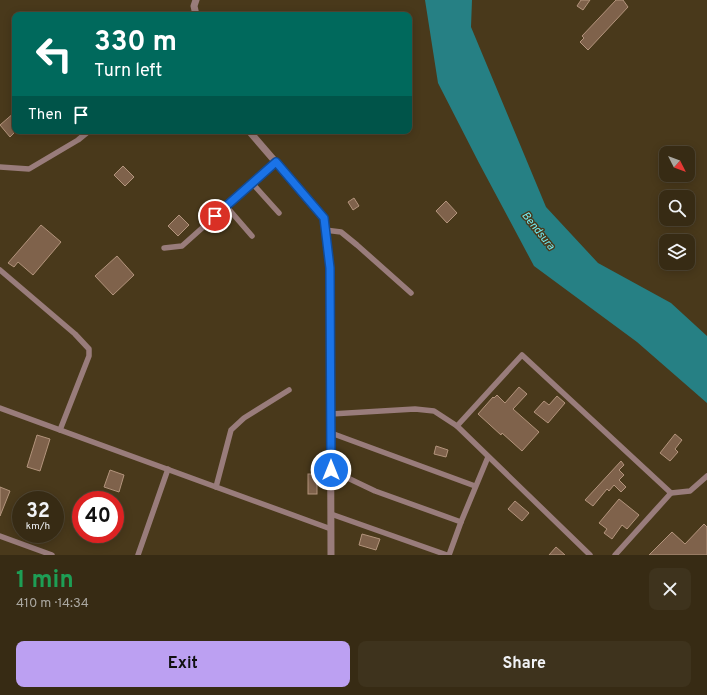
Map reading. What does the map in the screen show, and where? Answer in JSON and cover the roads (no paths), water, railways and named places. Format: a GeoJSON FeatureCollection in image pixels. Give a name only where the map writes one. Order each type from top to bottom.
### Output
{"type":"FeatureCollection","features":[{"type":"Feature","properties":{"kind":"street"},"geometry":{"type":"LineString","coordinates":[[195,12],[194,6],[196,0]]}},
{"type":"Feature","properties":{"kind":"street"},"geometry":{"type":"LineString","coordinates":[[0,167],[29,169],[78,140],[85,134]]}},
{"type":"Feature","properties":{"kind":"street"},"geometry":{"type":"LineString","coordinates":[[252,134],[324,218],[330,268],[331,555]]}},
{"type":"Feature","properties":{"kind":"street"},"geometry":{"type":"LineString","coordinates":[[164,248],[182,246],[276,162]]}},
{"type":"Feature","properties":{"kind":"street"},"geometry":{"type":"LineString","coordinates":[[252,183],[279,213]]}},
{"type":"Feature","properties":{"kind":"street"},"geometry":{"type":"LineString","coordinates":[[226,206],[252,236]]}},
{"type":"Feature","properties":{"kind":"street"},"geometry":{"type":"LineString","coordinates":[[325,230],[341,232],[411,292]]}},
{"type":"Feature","properties":{"kind":"street"},"geometry":{"type":"LineString","coordinates":[[0,270],[75,334],[89,349],[89,356],[60,430]]}},
{"type":"Feature","properties":{"kind":"street"},"geometry":{"type":"LineString","coordinates":[[457,426],[522,355],[671,493]]}},
{"type":"Feature","properties":{"kind":"street"},"geometry":{"type":"LineString","coordinates":[[216,487],[231,430],[244,418],[289,390]]}},
{"type":"Feature","properties":{"kind":"street"},"geometry":{"type":"LineString","coordinates":[[0,408],[331,528]]}},
{"type":"Feature","properties":{"kind":"street"},"geometry":{"type":"LineString","coordinates":[[331,414],[414,409],[434,411],[457,426],[590,555]]}},
{"type":"Feature","properties":{"kind":"street"},"geometry":{"type":"LineString","coordinates":[[331,433],[475,486]]}},
{"type":"Feature","properties":{"kind":"street"},"geometry":{"type":"LineString","coordinates":[[331,514],[448,555],[460,522],[488,457]]}},
{"type":"Feature","properties":{"kind":"street"},"geometry":{"type":"LineString","coordinates":[[138,555],[168,469]]}},
{"type":"Feature","properties":{"kind":"street"},"geometry":{"type":"LineString","coordinates":[[331,470],[375,491],[460,522]]}},
{"type":"Feature","properties":{"kind":"street"},"geometry":{"type":"LineString","coordinates":[[615,555],[671,493],[690,492],[707,476]]}},
{"type":"Feature","properties":{"kind":"street"},"geometry":{"type":"LineString","coordinates":[[0,536],[49,554]]}},
{"type":"Feature","properties":{"kind":"water","name":"Bendsura"},"geometry":{"type":"Polygon","coordinates":[[[425,0],[472,0],[471,27],[546,207],[598,263],[671,303],[707,336],[707,403],[637,342],[534,266],[438,83],[425,0]]]}}]}
